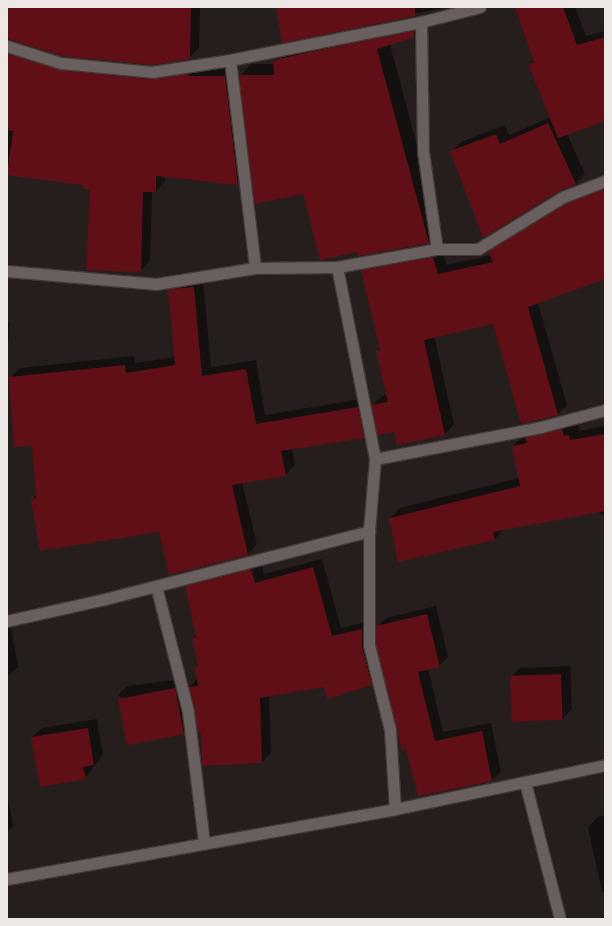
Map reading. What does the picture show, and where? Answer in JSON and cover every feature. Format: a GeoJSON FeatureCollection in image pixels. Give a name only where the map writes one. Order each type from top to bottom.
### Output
{"type":"FeatureCollection","features":[{"type":"Feature","properties":{"kind":"lane"},"geometry":{"type":"LineString","coordinates":[[7,46],[61,63],[152,72],[230,60],[421,22],[480,7]]}},
{"type":"Feature","properties":{"kind":"lane"},"geometry":{"type":"LineString","coordinates":[[421,22],[424,151],[437,249]]}},
{"type":"Feature","properties":{"kind":"lane"},"geometry":{"type":"LineString","coordinates":[[230,60],[255,268]]}},
{"type":"Feature","properties":{"kind":"lane"},"geometry":{"type":"LineString","coordinates":[[7,271],[156,284],[255,268],[337,267],[437,249],[478,248],[563,197],[605,181]]}},
{"type":"Feature","properties":{"kind":"lane"},"geometry":{"type":"LineString","coordinates":[[337,267],[375,459],[369,531],[369,645],[390,730],[395,809]]}},
{"type":"Feature","properties":{"kind":"lane"},"geometry":{"type":"LineString","coordinates":[[375,459],[541,427],[605,410]]}},
{"type":"Feature","properties":{"kind":"lane"},"geometry":{"type":"LineString","coordinates":[[7,621],[156,586],[369,531]]}},
{"type":"Feature","properties":{"kind":"lane"},"geometry":{"type":"LineString","coordinates":[[156,586],[188,712],[204,842]]}},
{"type":"Feature","properties":{"kind":"lane"},"geometry":{"type":"LineString","coordinates":[[7,879],[204,842],[395,809],[605,765]]}},
{"type":"Feature","properties":{"kind":"lane"},"geometry":{"type":"LineString","coordinates":[[525,782],[560,919]]}},
{"type":"Feature","properties":{"kind":"building"},"geometry":{"type":"Polygon","coordinates":[[[7,7],[191,7],[190,59],[152,65],[62,56],[7,39],[7,7]]]}},
{"type":"Feature","properties":{"kind":"building"},"geometry":{"type":"Polygon","coordinates":[[[276,7],[415,7],[415,16],[282,43],[276,7]]]}},
{"type":"Feature","properties":{"kind":"building"},"geometry":{"type":"Polygon","coordinates":[[[515,7],[563,7],[577,45],[605,37],[605,121],[558,138],[528,64],[534,62],[515,7]]]}},
{"type":"Feature","properties":{"kind":"building"},"geometry":{"type":"Polygon","coordinates":[[[414,30],[414,37],[377,49],[429,243],[358,256],[357,252],[320,260],[303,194],[254,204],[239,75],[274,75],[273,60],[414,30]]]}},
{"type":"Feature","properties":{"kind":"building"},"geometry":{"type":"Polygon","coordinates":[[[7,53],[60,70],[151,79],[189,73],[189,76],[225,76],[238,185],[156,176],[156,192],[143,192],[141,272],[86,270],[90,190],[83,189],[83,185],[7,175],[13,131],[7,130],[7,53]]]}},
{"type":"Feature","properties":{"kind":"building"},"geometry":{"type":"Polygon","coordinates":[[[548,123],[576,184],[559,191],[483,238],[450,151],[496,134],[500,144],[548,123]]]}},
{"type":"Feature","properties":{"kind":"building"},"geometry":{"type":"Polygon","coordinates":[[[605,188],[605,279],[528,307],[558,415],[521,424],[493,324],[424,340],[445,435],[397,445],[394,432],[377,435],[371,405],[388,402],[376,351],[380,350],[361,270],[433,257],[438,274],[493,262],[488,251],[566,203],[605,188]]]}},
{"type":"Feature","properties":{"kind":"building"},"geometry":{"type":"Polygon","coordinates":[[[194,287],[202,376],[246,369],[256,424],[358,407],[364,438],[281,451],[286,476],[232,485],[248,555],[169,575],[159,532],[40,551],[31,499],[36,498],[32,446],[14,447],[9,377],[125,365],[126,373],[175,365],[168,289],[194,287]]]}},
{"type":"Feature","properties":{"kind":"building"},"geometry":{"type":"Polygon","coordinates":[[[562,429],[564,436],[569,435],[570,440],[605,434],[605,511],[493,532],[495,540],[398,562],[389,518],[520,486],[512,446],[527,443],[525,437],[562,429]]]}},
{"type":"Feature","properties":{"kind":"building"},"geometry":{"type":"Polygon","coordinates":[[[313,567],[332,636],[362,629],[362,647],[372,685],[327,699],[324,687],[260,698],[262,763],[202,766],[201,732],[198,732],[189,687],[198,686],[195,666],[198,666],[192,638],[196,637],[185,586],[251,569],[255,583],[313,567]]]}},
{"type":"Feature","properties":{"kind":"building"},"geometry":{"type":"Polygon","coordinates":[[[427,614],[440,667],[418,672],[435,741],[482,731],[492,781],[418,796],[406,749],[402,750],[376,644],[376,626],[427,614]]]}},
{"type":"Feature","properties":{"kind":"building"},"geometry":{"type":"Polygon","coordinates":[[[561,674],[563,720],[512,722],[510,676],[561,674]]]}},
{"type":"Feature","properties":{"kind":"building"},"geometry":{"type":"Polygon","coordinates":[[[175,688],[184,734],[127,745],[118,699],[175,688]]]}},
{"type":"Feature","properties":{"kind":"building"},"geometry":{"type":"Polygon","coordinates":[[[88,728],[94,765],[83,767],[86,779],[40,787],[31,737],[88,728]]]}}]}
